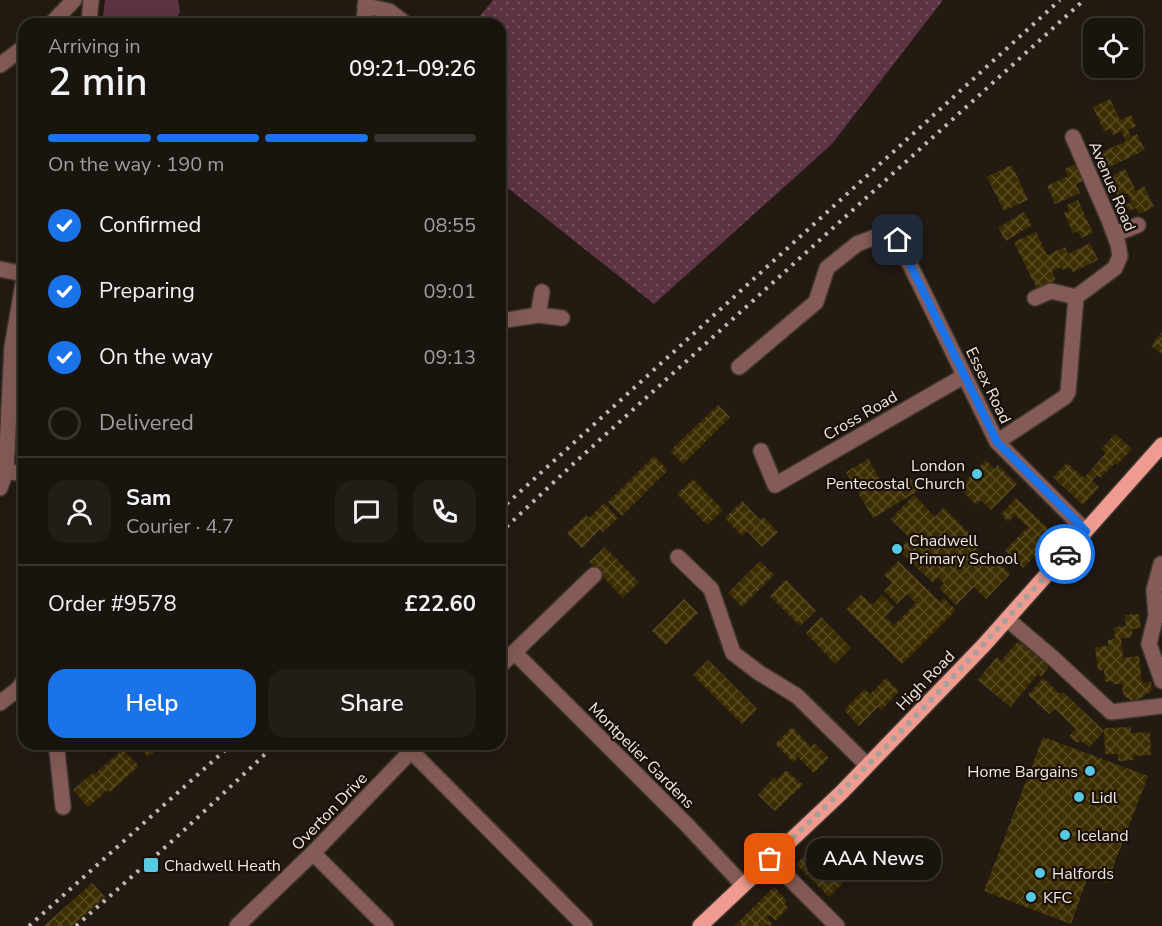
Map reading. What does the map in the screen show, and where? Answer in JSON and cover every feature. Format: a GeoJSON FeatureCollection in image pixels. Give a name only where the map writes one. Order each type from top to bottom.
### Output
{"type":"FeatureCollection","features":[{"type":"Feature","properties":{"kind":"main road","name":"High Road"},"geometry":{"type":"LineString","coordinates":[[700,926],[841,793],[1007,619],[1162,445]]}},
{"type":"Feature","properties":{"kind":"street"},"geometry":{"type":"LineString","coordinates":[[57,18],[74,0]]}},
{"type":"Feature","properties":{"kind":"street"},"geometry":{"type":"LineString","coordinates":[[90,18],[91,0]]}},
{"type":"Feature","properties":{"kind":"street"},"geometry":{"type":"LineString","coordinates":[[364,18],[365,3],[389,11],[398,18]]}},
{"type":"Feature","properties":{"kind":"street"},"geometry":{"type":"LineString","coordinates":[[0,65],[18,52]]}},
{"type":"Feature","properties":{"kind":"street","name":"Avenue Road"},"geometry":{"type":"LineString","coordinates":[[1073,137],[1114,234],[1120,256],[1115,268],[1076,297]]}},
{"type":"Feature","properties":{"kind":"street"},"geometry":{"type":"LineString","coordinates":[[1114,234],[1138,225]]}},
{"type":"Feature","properties":{"kind":"street","name":"Essex Road"},"geometry":{"type":"LineString","coordinates":[[739,368],[816,302],[827,268],[857,244],[893,230],[997,442],[1086,531]]}},
{"type":"Feature","properties":{"kind":"street"},"geometry":{"type":"LineString","coordinates":[[0,269],[18,274]]}},
{"type":"Feature","properties":{"kind":"street"},"geometry":{"type":"LineString","coordinates":[[997,442],[1065,397],[1068,392],[1076,297],[1051,291],[1035,298]]}},
{"type":"Feature","properties":{"kind":"street"},"geometry":{"type":"LineString","coordinates":[[538,315],[542,292]]}},
{"type":"Feature","properties":{"kind":"street"},"geometry":{"type":"LineString","coordinates":[[0,488],[6,471],[12,346],[18,311]]}},
{"type":"Feature","properties":{"kind":"street"},"geometry":{"type":"LineString","coordinates":[[506,320],[538,315],[562,318]]}},
{"type":"Feature","properties":{"kind":"street","name":"Cross Road"},"geometry":{"type":"LineString","coordinates":[[761,451],[775,486],[964,376]]}},
{"type":"Feature","properties":{"kind":"street"},"geometry":{"type":"LineString","coordinates":[[6,471],[18,473]]}},
{"type":"Feature","properties":{"kind":"street"},"geometry":{"type":"LineString","coordinates":[[678,557],[711,589],[733,653],[758,672],[797,696],[867,765]]}},
{"type":"Feature","properties":{"kind":"street"},"geometry":{"type":"LineString","coordinates":[[1161,564],[1154,591],[1159,615],[1149,644],[1162,681]]}},
{"type":"Feature","properties":{"kind":"street"},"geometry":{"type":"LineString","coordinates":[[506,660],[594,575]]}},
{"type":"Feature","properties":{"kind":"street"},"geometry":{"type":"LineString","coordinates":[[1007,619],[1111,712],[1162,706]]}},
{"type":"Feature","properties":{"kind":"street","name":"Montpelier Gardens"},"geometry":{"type":"LineString","coordinates":[[514,652],[687,825],[743,885]]}},
{"type":"Feature","properties":{"kind":"street"},"geometry":{"type":"LineString","coordinates":[[0,703],[18,692]]}},
{"type":"Feature","properties":{"kind":"street"},"geometry":{"type":"LineString","coordinates":[[57,750],[63,807]]}},
{"type":"Feature","properties":{"kind":"street","name":"Overton Drive"},"geometry":{"type":"LineString","coordinates":[[237,926],[313,854],[412,750]]}},
{"type":"Feature","properties":{"kind":"street"},"geometry":{"type":"LineString","coordinates":[[418,750],[585,926]]}},
{"type":"Feature","properties":{"kind":"street"},"geometry":{"type":"LineString","coordinates":[[313,854],[386,926]]}},
{"type":"Feature","properties":{"kind":"street"},"geometry":{"type":"LineString","coordinates":[[770,859],[837,926]]}},
{"type":"Feature","properties":{"kind":"shaded area"},"geometry":{"type":"Polygon","coordinates":[[[105,0],[178,0],[180,12],[177,18],[103,18],[105,0]]]}},
{"type":"Feature","properties":{"kind":"shaded area"},"geometry":{"type":"Polygon","coordinates":[[[493,0],[943,0],[832,144],[654,304],[506,187],[506,18],[478,18],[493,0]]]}},
{"type":"Feature","properties":{"kind":"building"},"geometry":{"type":"Polygon","coordinates":[[[1110,99],[1120,120],[1131,115],[1136,126],[1128,130],[1131,137],[1137,134],[1145,150],[1103,170],[1096,155],[1126,141],[1121,131],[1113,135],[1110,129],[1104,131],[1093,107],[1110,99]]]}},
{"type":"Feature","properties":{"kind":"building"},"geometry":{"type":"Polygon","coordinates":[[[1078,163],[1085,180],[1076,184],[1080,193],[1055,204],[1047,186],[1068,176],[1065,169],[1078,163]]]}},
{"type":"Feature","properties":{"kind":"building"},"geometry":{"type":"Polygon","coordinates":[[[1012,165],[1028,200],[1004,211],[987,177],[1012,165]]]}},
{"type":"Feature","properties":{"kind":"building"},"geometry":{"type":"Polygon","coordinates":[[[1125,169],[1136,191],[1144,186],[1154,207],[1139,214],[1136,208],[1129,211],[1126,205],[1132,202],[1127,193],[1118,197],[1116,192],[1112,194],[1109,187],[1113,185],[1109,177],[1125,169]]]}},
{"type":"Feature","properties":{"kind":"building"},"geometry":{"type":"Polygon","coordinates":[[[1078,200],[1093,233],[1081,238],[1078,231],[1073,233],[1064,213],[1069,211],[1067,205],[1078,200]]]}},
{"type":"Feature","properties":{"kind":"building"},"geometry":{"type":"Polygon","coordinates":[[[1024,212],[1032,225],[1006,241],[998,228],[1024,212]]]}},
{"type":"Feature","properties":{"kind":"building"},"geometry":{"type":"Polygon","coordinates":[[[1036,232],[1047,255],[1065,247],[1068,254],[1090,243],[1098,260],[1073,272],[1070,267],[1063,270],[1061,267],[1052,272],[1056,280],[1037,289],[1014,242],[1036,232]]]}},
{"type":"Feature","properties":{"kind":"building"},"geometry":{"type":"Polygon","coordinates":[[[1162,332],[1162,354],[1151,346],[1162,332]]]}},
{"type":"Feature","properties":{"kind":"building"},"geometry":{"type":"Polygon","coordinates":[[[718,405],[730,417],[683,464],[670,451],[718,405]]]}},
{"type":"Feature","properties":{"kind":"building"},"geometry":{"type":"Polygon","coordinates":[[[1115,434],[1132,449],[1100,478],[1097,475],[1092,481],[1099,487],[1083,505],[1053,477],[1067,463],[1084,478],[1106,453],[1101,449],[1115,434]]]}},
{"type":"Feature","properties":{"kind":"building"},"geometry":{"type":"Polygon","coordinates":[[[654,456],[668,470],[622,516],[608,502],[654,456]]]}},
{"type":"Feature","properties":{"kind":"building"},"geometry":{"type":"Polygon","coordinates":[[[868,459],[886,490],[909,476],[918,491],[873,518],[846,472],[868,459]]]}},
{"type":"Feature","properties":{"kind":"building"},"geometry":{"type":"Polygon","coordinates":[[[986,460],[995,469],[998,465],[1017,484],[991,510],[981,500],[976,505],[959,488],[986,460]]]}},
{"type":"Feature","properties":{"kind":"building"},"geometry":{"type":"Polygon","coordinates":[[[693,479],[723,510],[707,525],[677,494],[693,479]]]}},
{"type":"Feature","properties":{"kind":"building"},"geometry":{"type":"Polygon","coordinates":[[[914,495],[935,517],[944,508],[979,543],[975,547],[995,567],[999,563],[1010,574],[986,599],[974,587],[956,605],[939,588],[944,583],[938,577],[933,583],[899,550],[910,538],[891,519],[914,495]]]}},
{"type":"Feature","properties":{"kind":"building"},"geometry":{"type":"Polygon","coordinates":[[[1016,498],[1055,535],[1023,568],[1005,550],[1028,527],[1015,515],[1008,522],[1001,514],[1016,498]]]}},
{"type":"Feature","properties":{"kind":"building"},"geometry":{"type":"Polygon","coordinates":[[[742,501],[760,520],[763,517],[778,532],[762,547],[747,531],[742,536],[725,518],[742,501]]]}},
{"type":"Feature","properties":{"kind":"building"},"geometry":{"type":"Polygon","coordinates":[[[604,503],[618,518],[603,532],[600,529],[582,548],[567,533],[586,515],[589,518],[604,503]]]}},
{"type":"Feature","properties":{"kind":"building"},"geometry":{"type":"Polygon","coordinates":[[[605,547],[639,582],[623,598],[589,562],[605,547]]]}},
{"type":"Feature","properties":{"kind":"building"},"geometry":{"type":"Polygon","coordinates":[[[760,561],[774,575],[742,607],[728,593],[760,561]]]}},
{"type":"Feature","properties":{"kind":"building"},"geometry":{"type":"Polygon","coordinates":[[[898,561],[940,602],[944,598],[956,610],[902,664],[846,609],[861,594],[872,605],[882,595],[894,607],[885,617],[894,625],[916,603],[907,594],[897,604],[884,591],[892,583],[884,575],[898,561]]]}},
{"type":"Feature","properties":{"kind":"building"},"geometry":{"type":"Polygon","coordinates":[[[786,580],[816,611],[800,626],[770,596],[786,580]]]}},
{"type":"Feature","properties":{"kind":"building"},"geometry":{"type":"Polygon","coordinates":[[[684,599],[698,613],[666,645],[652,631],[684,599]]]}},
{"type":"Feature","properties":{"kind":"building"},"geometry":{"type":"Polygon","coordinates":[[[1139,614],[1141,628],[1132,629],[1132,637],[1121,638],[1123,658],[1139,656],[1142,683],[1151,682],[1152,690],[1132,701],[1123,695],[1122,684],[1114,684],[1113,681],[1105,682],[1104,670],[1098,671],[1095,647],[1108,646],[1108,640],[1115,639],[1114,627],[1126,626],[1125,615],[1139,614]]]}},
{"type":"Feature","properties":{"kind":"building"},"geometry":{"type":"Polygon","coordinates":[[[821,617],[851,648],[835,664],[806,633],[821,617]]]}},
{"type":"Feature","properties":{"kind":"building"},"geometry":{"type":"Polygon","coordinates":[[[1018,641],[1049,666],[1041,677],[1038,674],[1010,707],[978,680],[997,657],[1001,661],[1018,641]]]}},
{"type":"Feature","properties":{"kind":"building"},"geometry":{"type":"Polygon","coordinates":[[[708,660],[757,709],[742,724],[693,675],[708,660]]]}},
{"type":"Feature","properties":{"kind":"building"},"geometry":{"type":"Polygon","coordinates":[[[886,678],[899,691],[881,710],[878,707],[859,726],[844,710],[865,689],[870,694],[886,678]]]}},
{"type":"Feature","properties":{"kind":"building"},"geometry":{"type":"Polygon","coordinates":[[[1043,678],[1060,694],[1063,692],[1104,731],[1089,747],[1081,741],[1077,743],[1069,736],[1076,729],[1055,709],[1049,714],[1028,695],[1043,678]]]}},
{"type":"Feature","properties":{"kind":"building"},"geometry":{"type":"Polygon","coordinates":[[[792,727],[811,747],[814,743],[829,758],[814,773],[798,757],[793,762],[775,744],[792,727]]]}},
{"type":"Feature","properties":{"kind":"building"},"geometry":{"type":"Polygon","coordinates":[[[1131,727],[1131,733],[1150,732],[1151,755],[1134,756],[1134,760],[1118,761],[1118,754],[1105,754],[1104,728],[1131,727]]]}},
{"type":"Feature","properties":{"kind":"building"},"geometry":{"type":"Polygon","coordinates":[[[1043,737],[1148,776],[1107,883],[1088,876],[1071,924],[984,891],[1043,737]]]}},
{"type":"Feature","properties":{"kind":"building"},"geometry":{"type":"Polygon","coordinates":[[[122,750],[139,766],[110,792],[108,790],[88,807],[73,790],[93,773],[95,774],[122,750]]]}},
{"type":"Feature","properties":{"kind":"building"},"geometry":{"type":"Polygon","coordinates":[[[142,750],[156,750],[148,757],[142,750]]]}},
{"type":"Feature","properties":{"kind":"building"},"geometry":{"type":"Polygon","coordinates":[[[786,770],[803,785],[775,811],[758,795],[774,777],[777,780],[786,770]]]}},
{"type":"Feature","properties":{"kind":"building"},"geometry":{"type":"Polygon","coordinates":[[[825,836],[857,869],[829,897],[796,864],[825,836]]]}},
{"type":"Feature","properties":{"kind":"building"},"geometry":{"type":"Polygon","coordinates":[[[92,883],[105,897],[72,926],[44,926],[92,883]]]}},
{"type":"Feature","properties":{"kind":"building"},"geometry":{"type":"Polygon","coordinates":[[[774,887],[787,901],[784,904],[788,908],[776,921],[770,915],[767,918],[773,924],[770,926],[767,924],[765,926],[734,926],[774,887]]]}},
{"type":"Feature","properties":{"kind":"railway"},"geometry":{"type":"LineString","coordinates":[[506,505],[1060,0]]}},
{"type":"Feature","properties":{"kind":"railway"},"geometry":{"type":"LineString","coordinates":[[506,527],[1084,0]]}},
{"type":"Feature","properties":{"kind":"railway"},"geometry":{"type":"LineString","coordinates":[[29,926],[225,750]]}},
{"type":"Feature","properties":{"kind":"railway"},"geometry":{"type":"LineString","coordinates":[[76,926],[180,834],[270,750]]}},
{"type":"Feature","properties":{"kind":"way so far"},"geometry":{"type":"LineString","coordinates":[[770,859],[841,793],[984,645],[1065,554]]}},
{"type":"Feature","properties":{"kind":"place","name":"London Pentecostal Church"},"geometry":{"type":"Point","coordinates":[977,474]}},
{"type":"Feature","properties":{"kind":"place","name":"Chadwell Primary School"},"geometry":{"type":"Point","coordinates":[897,549]}},
{"type":"Feature","properties":{"kind":"place","name":"Home Bargains"},"geometry":{"type":"Point","coordinates":[1090,771]}},
{"type":"Feature","properties":{"kind":"place","name":"Lidl"},"geometry":{"type":"Point","coordinates":[1079,797]}},
{"type":"Feature","properties":{"kind":"place","name":"Iceland"},"geometry":{"type":"Point","coordinates":[1065,835]}},
{"type":"Feature","properties":{"kind":"place","name":"AAA News"},"geometry":{"type":"Point","coordinates":[770,859]}},
{"type":"Feature","properties":{"kind":"place","name":"Chadwell Heath"},"geometry":{"type":"Point","coordinates":[151,865]}},
{"type":"Feature","properties":{"kind":"place","name":"Halfords"},"geometry":{"type":"Point","coordinates":[1040,873]}},
{"type":"Feature","properties":{"kind":"place","name":"KFC"},"geometry":{"type":"Point","coordinates":[1031,897]}},
{"type":"Feature","properties":{"kind":"route"},"geometry":{"type":"LineString","coordinates":[[898,240],[997,442],[1086,531],[1065,554]]}}]}
